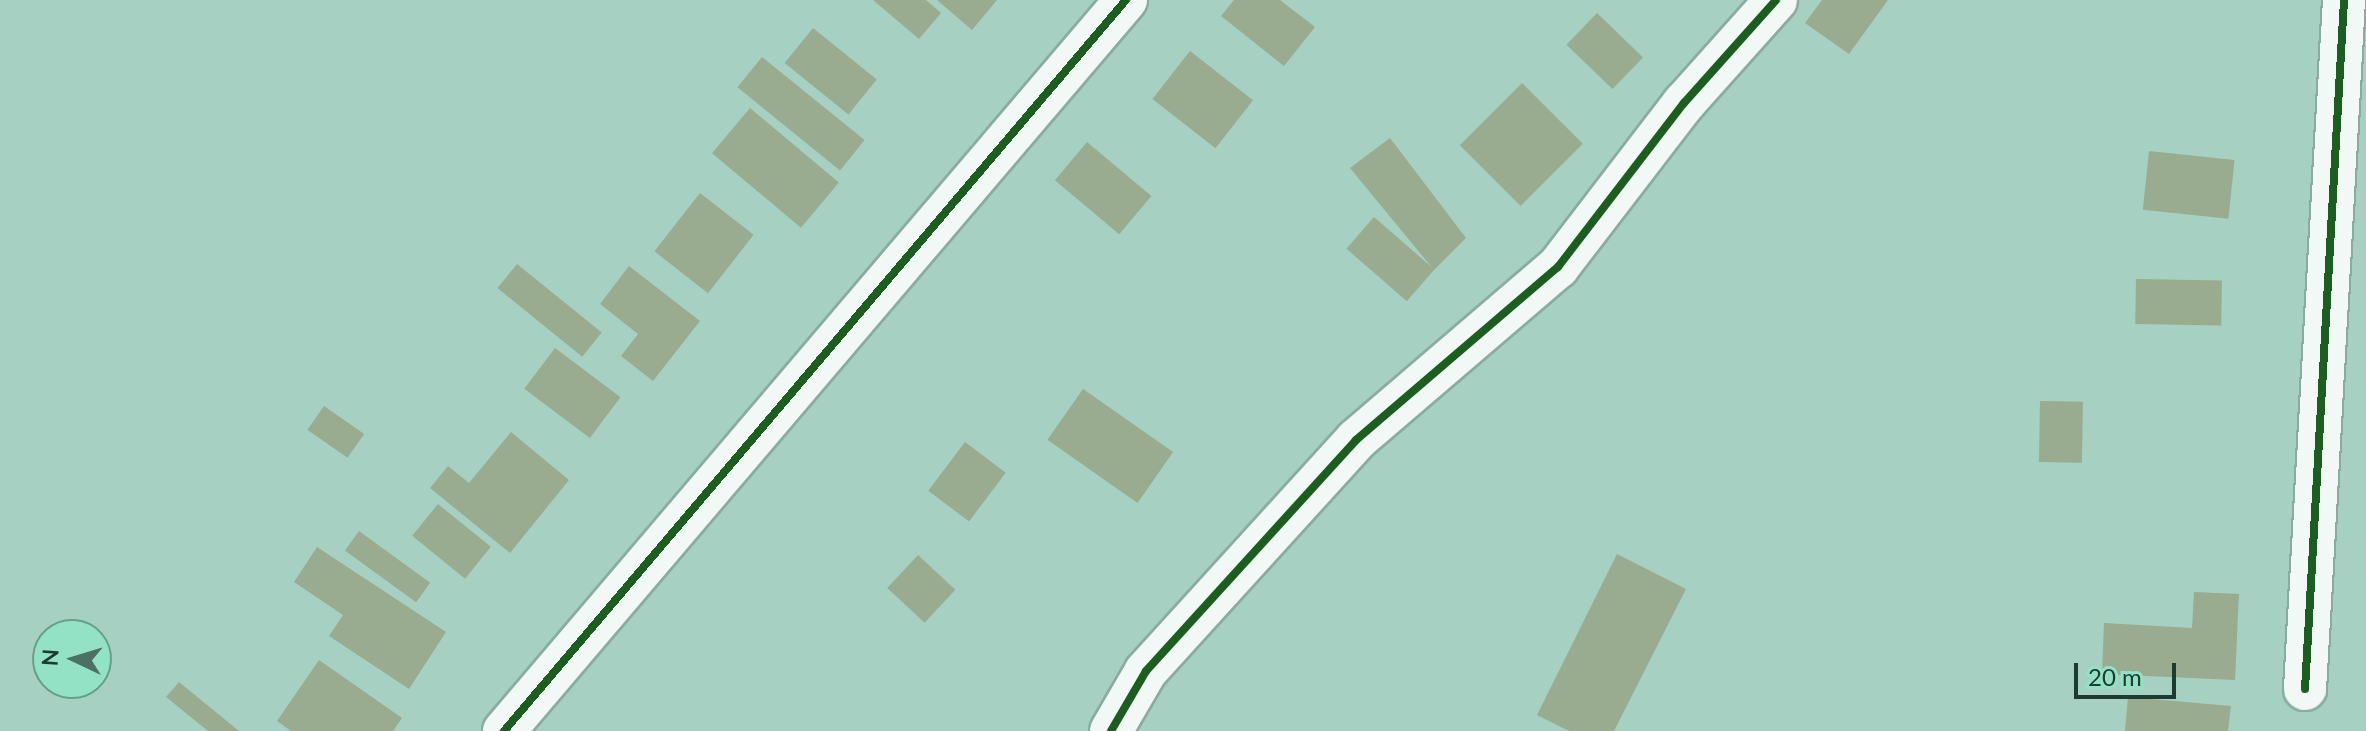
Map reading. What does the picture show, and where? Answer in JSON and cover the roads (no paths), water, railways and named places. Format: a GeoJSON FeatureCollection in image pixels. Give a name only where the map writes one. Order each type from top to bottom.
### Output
{"type":"FeatureCollection","features":[{"type":"Feature","properties":{"kind":"street"},"geometry":{"type":"LineString","coordinates":[[504,731],[1126,0]]}},
{"type":"Feature","properties":{"kind":"street"},"geometry":{"type":"LineString","coordinates":[[1111,731],[1146,671],[1356,440],[1558,267],[1684,103],[1776,0]]}},
{"type":"Feature","properties":{"kind":"street"},"geometry":{"type":"LineString","coordinates":[[2305,689],[2344,0]]}}]}
